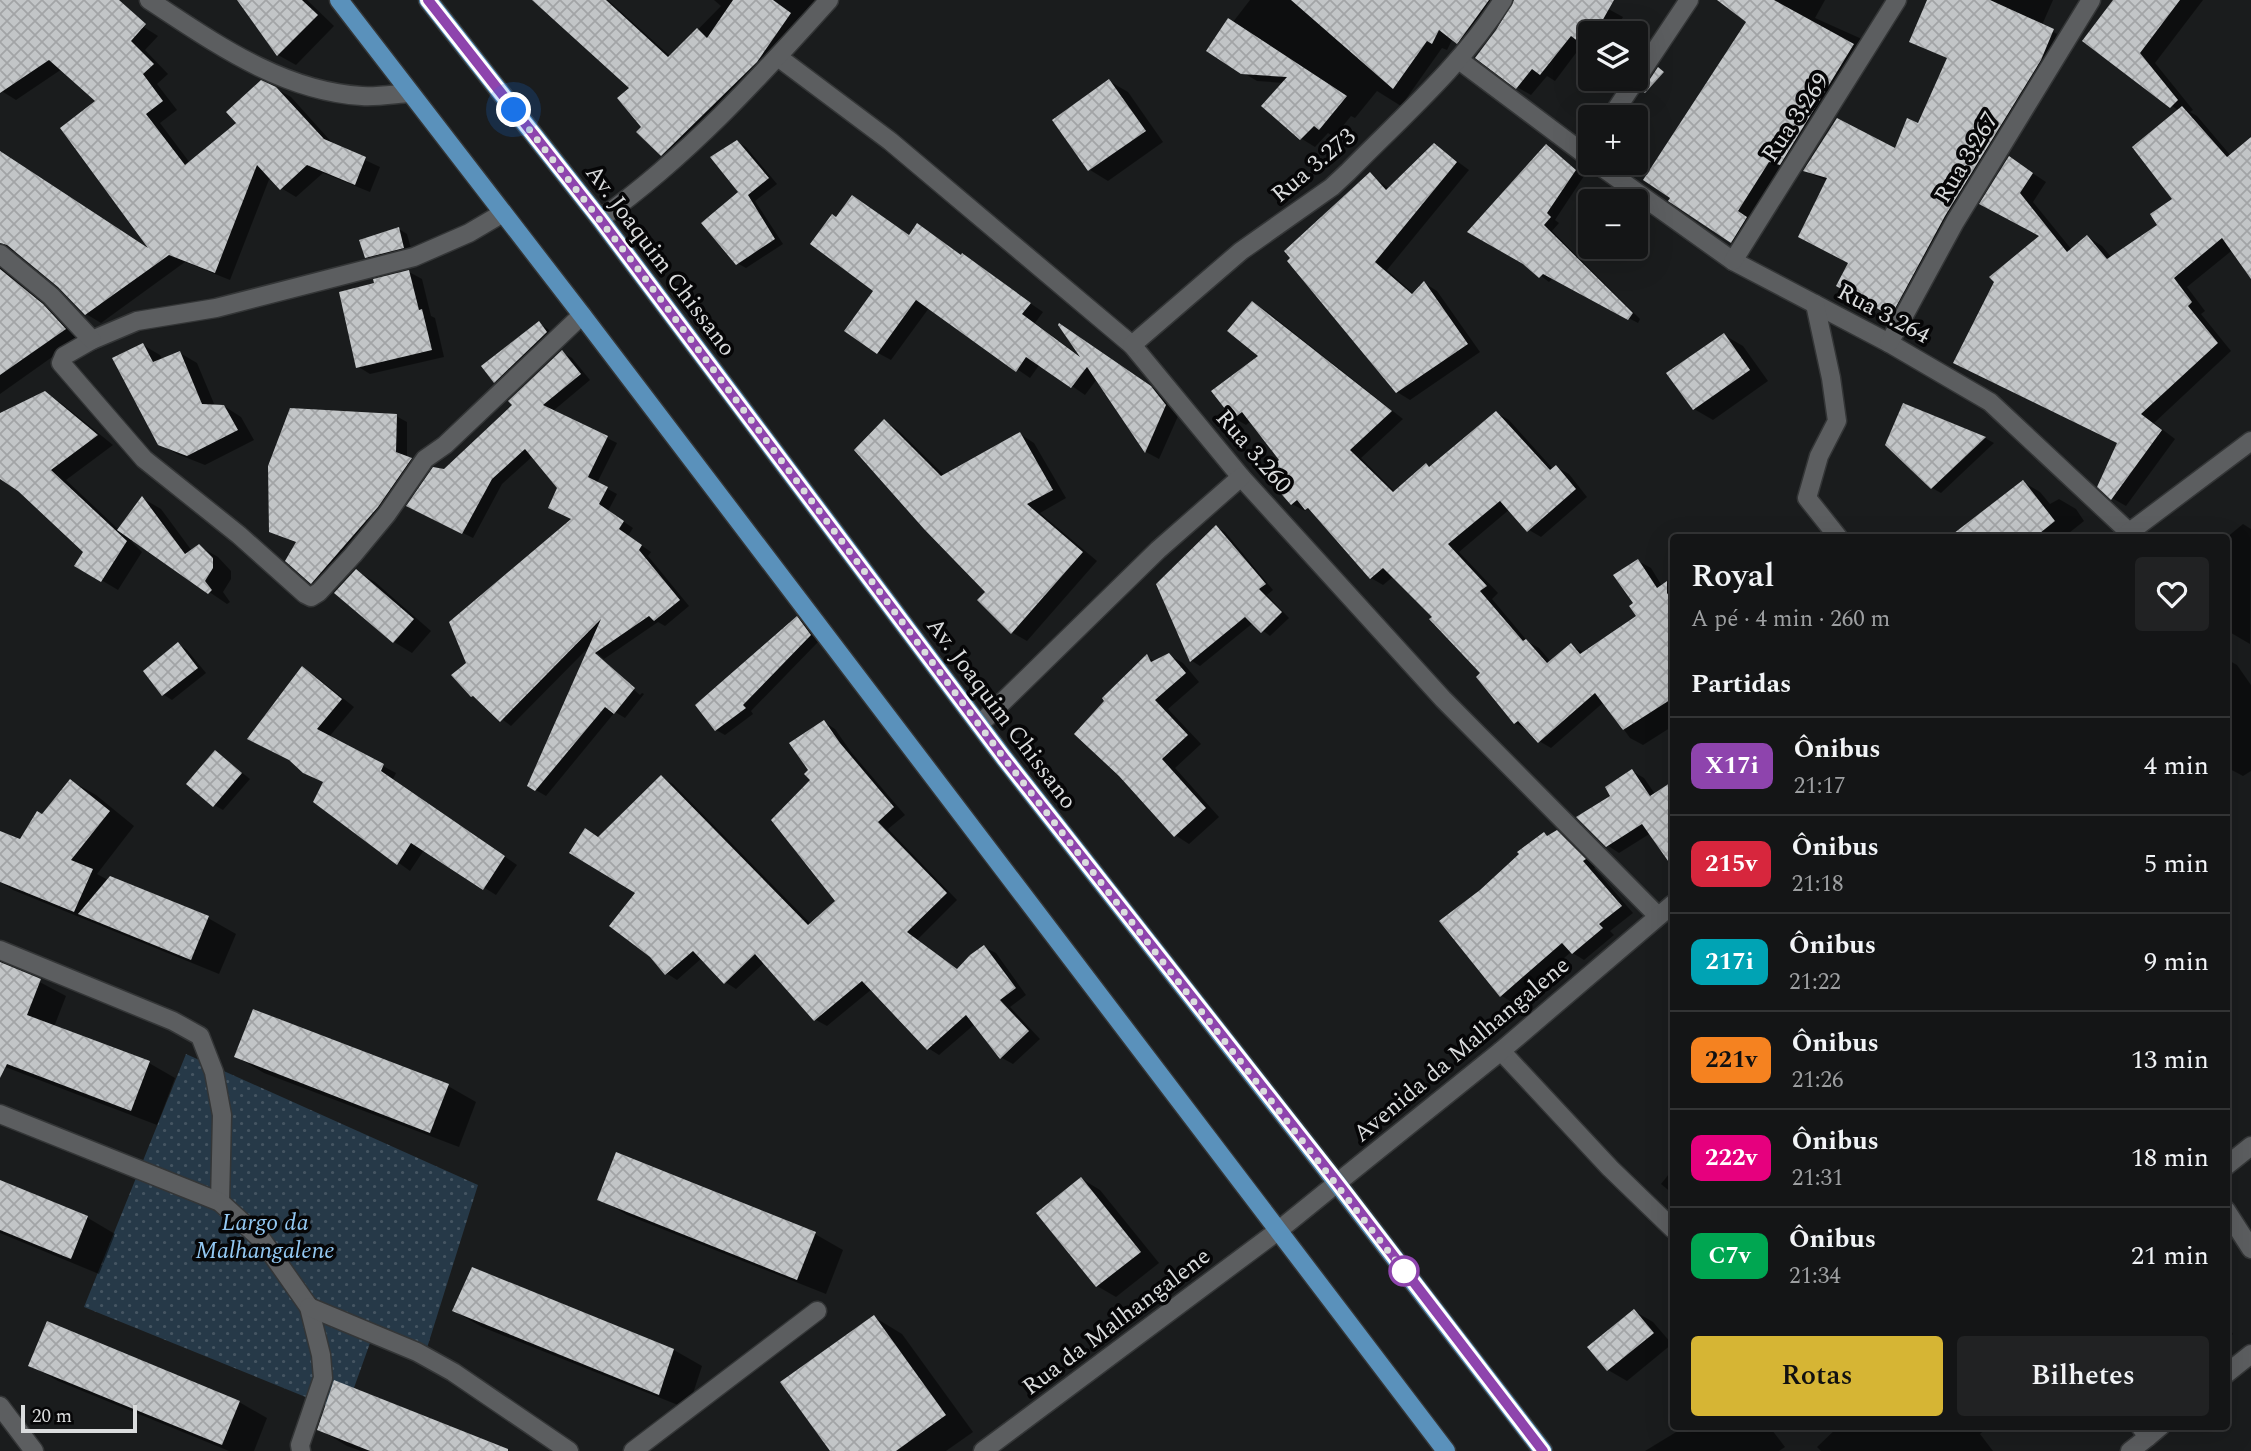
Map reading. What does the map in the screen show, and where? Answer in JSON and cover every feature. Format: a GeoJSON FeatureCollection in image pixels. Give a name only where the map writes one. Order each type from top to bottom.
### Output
{"type":"FeatureCollection","features":[{"type":"Feature","properties":{"kind":"main road"},"geometry":{"type":"LineString","coordinates":[[339,0],[582,315],[1446,1451]]}},
{"type":"Feature","properties":{"kind":"main road","name":"Av. Joaquim Chissano"},"geometry":{"type":"LineString","coordinates":[[428,0],[600,219],[979,724],[1337,1182],[1543,1451]]}},
{"type":"Feature","properties":{"kind":"street"},"geometry":{"type":"LineString","coordinates":[[149,0],[221,48],[266,72],[319,90],[363,97],[410,93]]}},
{"type":"Feature","properties":{"kind":"street"},"geometry":{"type":"LineString","coordinates":[[600,219],[629,198],[742,97],[829,0]]}},
{"type":"Feature","properties":{"kind":"street","name":"Rua 3.273"},"geometry":{"type":"LineString","coordinates":[[1132,345],[1241,251],[1332,187],[1459,60],[1485,29],[1503,0]]}},
{"type":"Feature","properties":{"kind":"street"},"geometry":{"type":"LineString","coordinates":[[1619,105],[1689,0]]}},
{"type":"Feature","properties":{"kind":"street","name":"Rua 3.269"},"geometry":{"type":"LineString","coordinates":[[1733,261],[1897,0]]}},
{"type":"Feature","properties":{"kind":"street","name":"Rua 3.267"},"geometry":{"type":"LineString","coordinates":[[1889,343],[1955,222],[2091,0]]}},
{"type":"Feature","properties":{"kind":"street","name":"Rua 3.260"},"geometry":{"type":"LineString","coordinates":[[778,57],[890,141],[1132,345],[1241,477],[1443,699],[1658,916]]}},
{"type":"Feature","properties":{"kind":"street","name":"Rua 3.264"},"geometry":{"type":"LineString","coordinates":[[1459,60],[1578,147]]}},
{"type":"Feature","properties":{"kind":"street","name":"Rua 3.264"},"geometry":{"type":"LineString","coordinates":[[1617,175],[1733,261],[1889,343],[1990,402],[2125,534]]}},
{"type":"Feature","properties":{"kind":"street"},"geometry":{"type":"LineString","coordinates":[[503,213],[470,233],[414,257],[216,308],[137,321],[92,340],[64,356],[61,363],[144,458],[193,496],[311,597],[387,514],[425,459],[445,445],[582,315]]}},
{"type":"Feature","properties":{"kind":"street"},"geometry":{"type":"LineString","coordinates":[[0,254],[51,296],[92,340]]}},
{"type":"Feature","properties":{"kind":"street"},"geometry":{"type":"LineString","coordinates":[[1815,304],[1837,421],[1819,456],[1807,498],[1836,534]]}},
{"type":"Feature","properties":{"kind":"street"},"geometry":{"type":"LineString","coordinates":[[2127,534],[2251,441]]}},
{"type":"Feature","properties":{"kind":"street"},"geometry":{"type":"LineString","coordinates":[[979,724],[1158,550],[1241,477]]}},
{"type":"Feature","properties":{"kind":"street","name":"Avenida da Malhangalene"},"geometry":{"type":"LineString","coordinates":[[1279,1230],[1502,1051],[1670,906]]}},
{"type":"Feature","properties":{"kind":"street"},"geometry":{"type":"LineString","coordinates":[[0,950],[173,1021],[200,1036],[214,1072],[222,1115],[220,1202]]}},
{"type":"Feature","properties":{"kind":"street"},"geometry":{"type":"LineString","coordinates":[[1502,1051],[1610,1168],[1670,1226]]}},
{"type":"Feature","properties":{"kind":"street"},"geometry":{"type":"LineString","coordinates":[[0,1114],[220,1202],[262,1240],[309,1307],[321,1355],[323,1378],[300,1445],[301,1451]]}},
{"type":"Feature","properties":{"kind":"street"},"geometry":{"type":"LineString","coordinates":[[2230,1163],[2251,1146]]}},
{"type":"Feature","properties":{"kind":"street"},"geometry":{"type":"LineString","coordinates":[[2230,1216],[2251,1249]]}},
{"type":"Feature","properties":{"kind":"street","name":"Rua da Malhangalene"},"geometry":{"type":"LineString","coordinates":[[983,1451],[1279,1230]]}},
{"type":"Feature","properties":{"kind":"street"},"geometry":{"type":"LineString","coordinates":[[309,1307],[417,1352],[453,1372],[569,1451]]}},
{"type":"Feature","properties":{"kind":"street"},"geometry":{"type":"LineString","coordinates":[[634,1451],[817,1311]]}},
{"type":"Feature","properties":{"kind":"street"},"geometry":{"type":"LineString","coordinates":[[2230,1371],[2251,1354]]}},
{"type":"Feature","properties":{"kind":"street"},"geometry":{"type":"LineString","coordinates":[[0,1406],[34,1451]]}},
{"type":"Feature","properties":{"kind":"street"},"geometry":{"type":"LineString","coordinates":[[2130,1451],[2149,1430]]}},
{"type":"Feature","properties":{"kind":"green space","name":"Largo da Malhangalene"},"geometry":{"type":"Polygon","coordinates":[[[186,1054],[478,1185],[427,1348],[375,1329],[345,1413],[84,1307],[186,1054]]]}},
{"type":"Feature","properties":{"kind":"building"},"geometry":{"type":"Polygon","coordinates":[[[0,0],[119,0],[146,24],[131,41],[154,64],[143,74],[163,101],[146,114],[185,165],[236,123],[226,112],[261,80],[276,87],[324,139],[366,157],[355,185],[307,165],[280,190],[257,165],[215,273],[169,255],[85,315],[58,287],[7,245],[0,243],[0,151],[148,248],[60,128],[95,101],[49,60],[0,93],[0,0]]]}},
{"type":"Feature","properties":{"kind":"building"},"geometry":{"type":"Polygon","coordinates":[[[237,0],[302,0],[318,15],[277,56],[237,0]]]}},
{"type":"Feature","properties":{"kind":"building"},"geometry":{"type":"Polygon","coordinates":[[[532,0],[606,0],[668,57],[697,28],[707,38],[733,0],[773,0],[791,13],[757,62],[661,156],[636,132],[641,127],[617,98],[629,88],[532,0]]]}},
{"type":"Feature","properties":{"kind":"building"},"geometry":{"type":"Polygon","coordinates":[[[1291,0],[1489,0],[1457,44],[1439,30],[1432,44],[1427,41],[1393,89],[1291,0]]]}},
{"type":"Feature","properties":{"kind":"building"},"geometry":{"type":"Polygon","coordinates":[[[1514,0],[1614,0],[1602,21],[1578,21],[1578,41],[1571,36],[1540,75],[1532,69],[1516,89],[1475,58],[1514,0]]]}},
{"type":"Feature","properties":{"kind":"building"},"geometry":{"type":"Polygon","coordinates":[[[1717,0],[1774,0],[1854,44],[1780,165],[1769,162],[1738,211],[1747,217],[1731,243],[1668,201],[1670,198],[1643,180],[1746,22],[1717,0]]]}},
{"type":"Feature","properties":{"kind":"building"},"geometry":{"type":"Polygon","coordinates":[[[1927,0],[1990,0],[2054,29],[2041,60],[1945,216],[1891,316],[1836,286],[1848,263],[1798,237],[1827,178],[1803,171],[1837,118],[1895,148],[1907,118],[1918,123],[1947,58],[1909,42],[1927,0]]]}},
{"type":"Feature","properties":{"kind":"building"},"geometry":{"type":"Polygon","coordinates":[[[2113,0],[2180,0],[2140,53],[2178,100],[2170,108],[2082,41],[2113,0]]]}},
{"type":"Feature","properties":{"kind":"building"},"geometry":{"type":"Polygon","coordinates":[[[1228,18],[1347,96],[1319,130],[1314,126],[1300,140],[1261,106],[1287,77],[1241,74],[1206,51],[1228,18]]]}},
{"type":"Feature","properties":{"kind":"building"},"geometry":{"type":"Polygon","coordinates":[[[1658,67],[1664,72],[1648,90],[1648,82],[1658,67]]]}},
{"type":"Feature","properties":{"kind":"building"},"geometry":{"type":"Polygon","coordinates":[[[1109,79],[1146,131],[1088,171],[1052,120],[1109,79]]]}},
{"type":"Feature","properties":{"kind":"building"},"geometry":{"type":"Polygon","coordinates":[[[2182,106],[2227,157],[2251,137],[2251,279],[2222,238],[2174,278],[2192,302],[2188,306],[2218,343],[2141,414],[2162,430],[2111,500],[2097,487],[2117,443],[1953,363],[1994,282],[1989,277],[2039,236],[1979,204],[2009,156],[2033,173],[2020,193],[2067,252],[2087,235],[2107,259],[2157,225],[2150,214],[2172,199],[2132,147],[2182,106]]]}},
{"type":"Feature","properties":{"kind":"building"},"geometry":{"type":"Polygon","coordinates":[[[737,140],[769,178],[748,195],[775,239],[736,265],[701,223],[738,192],[710,157],[737,140]]]}},
{"type":"Feature","properties":{"kind":"building"},"geometry":{"type":"Polygon","coordinates":[[[1434,143],[1457,162],[1375,262],[1412,294],[1424,281],[1468,344],[1396,393],[1287,261],[1290,258],[1284,251],[1370,172],[1386,190],[1434,143]]]}},
{"type":"Feature","properties":{"kind":"building"},"geometry":{"type":"Polygon","coordinates":[[[1546,144],[1576,170],[1547,213],[1551,217],[1544,225],[1633,313],[1628,320],[1543,274],[1539,278],[1523,264],[1467,232],[1546,144]]]}},
{"type":"Feature","properties":{"kind":"building"},"geometry":{"type":"Polygon","coordinates":[[[852,195],[909,235],[917,223],[961,255],[962,253],[1031,303],[1022,314],[1080,357],[1059,323],[1151,386],[1166,405],[1145,453],[1087,367],[1071,388],[1026,357],[1016,372],[916,300],[877,354],[844,331],[873,291],[810,244],[832,214],[836,217],[852,195]]]}},
{"type":"Feature","properties":{"kind":"building"},"geometry":{"type":"Polygon","coordinates":[[[399,227],[404,248],[365,258],[359,240],[399,227]]]}},
{"type":"Feature","properties":{"kind":"building"},"geometry":{"type":"Polygon","coordinates":[[[0,269],[43,304],[66,329],[0,375],[0,269]]]}},
{"type":"Feature","properties":{"kind":"building"},"geometry":{"type":"Polygon","coordinates":[[[409,270],[432,350],[356,368],[339,292],[374,283],[373,279],[409,270]]]}},
{"type":"Feature","properties":{"kind":"building"},"geometry":{"type":"Polygon","coordinates":[[[1252,301],[1392,411],[1350,450],[1393,492],[1426,463],[1429,467],[1496,411],[1550,470],[1556,465],[1576,489],[1527,532],[1500,501],[1448,544],[1487,586],[1480,591],[1523,641],[1526,639],[1547,663],[1571,643],[1580,654],[1636,616],[1629,606],[1633,603],[1613,575],[1638,559],[1657,588],[1667,581],[1667,593],[1670,598],[1670,700],[1623,730],[1595,693],[1538,743],[1518,721],[1514,724],[1476,677],[1480,673],[1429,619],[1432,617],[1383,568],[1370,579],[1308,508],[1305,510],[1297,500],[1291,505],[1263,473],[1279,460],[1242,412],[1233,419],[1211,391],[1258,356],[1227,331],[1252,301]]]}},
{"type":"Feature","properties":{"kind":"building"},"geometry":{"type":"Polygon","coordinates":[[[539,321],[547,332],[494,383],[481,366],[539,321]]]}},
{"type":"Feature","properties":{"kind":"building"},"geometry":{"type":"Polygon","coordinates":[[[1724,333],[1750,370],[1693,410],[1666,373],[1724,333]]]}},
{"type":"Feature","properties":{"kind":"building"},"geometry":{"type":"Polygon","coordinates":[[[143,343],[153,362],[180,351],[202,404],[224,405],[238,430],[187,456],[158,445],[112,358],[143,343]]]}},
{"type":"Feature","properties":{"kind":"building"},"geometry":{"type":"Polygon","coordinates":[[[562,350],[581,374],[543,405],[608,436],[588,477],[608,487],[599,504],[624,521],[619,529],[642,545],[639,550],[680,600],[654,621],[649,616],[595,653],[635,688],[614,714],[605,707],[535,791],[527,786],[601,619],[500,722],[451,675],[466,663],[449,622],[571,519],[548,508],[557,488],[525,449],[492,479],[462,534],[406,506],[433,467],[444,469],[512,405],[508,401],[562,350]]]}},
{"type":"Feature","properties":{"kind":"building"},"geometry":{"type":"Polygon","coordinates":[[[45,391],[98,435],[51,470],[127,541],[101,582],[74,566],[83,552],[18,491],[0,479],[0,413],[45,391]]]}},
{"type":"Feature","properties":{"kind":"building"},"geometry":{"type":"Polygon","coordinates":[[[1903,403],[1986,437],[1931,489],[1885,445],[1903,403]]]}},
{"type":"Feature","properties":{"kind":"building"},"geometry":{"type":"Polygon","coordinates":[[[290,408],[397,414],[396,452],[412,458],[378,507],[311,584],[285,561],[296,542],[269,532],[268,466],[290,408]]]}},
{"type":"Feature","properties":{"kind":"building"},"geometry":{"type":"Polygon","coordinates":[[[884,419],[941,476],[1020,432],[1053,490],[1027,504],[1083,552],[1011,634],[977,600],[985,592],[924,529],[854,450],[884,419]]]}},
{"type":"Feature","properties":{"kind":"building"},"geometry":{"type":"Polygon","coordinates":[[[2023,480],[2055,521],[2039,534],[1953,534],[2023,480]]]}},
{"type":"Feature","properties":{"kind":"building"},"geometry":{"type":"Polygon","coordinates":[[[142,496],[185,554],[199,544],[213,558],[213,568],[205,581],[212,590],[208,594],[117,530],[142,496]]]}},
{"type":"Feature","properties":{"kind":"building"},"geometry":{"type":"Polygon","coordinates":[[[1216,525],[1266,584],[1259,589],[1282,612],[1261,633],[1245,617],[1190,662],[1156,584],[1216,525]]]}},
{"type":"Feature","properties":{"kind":"building"},"geometry":{"type":"Polygon","coordinates":[[[356,569],[414,619],[393,643],[334,593],[356,569]]]}},
{"type":"Feature","properties":{"kind":"building"},"geometry":{"type":"Polygon","coordinates":[[[797,616],[811,635],[743,705],[746,708],[715,731],[695,705],[797,616]]]}},
{"type":"Feature","properties":{"kind":"building"},"geometry":{"type":"Polygon","coordinates":[[[178,642],[198,668],[162,696],[143,671],[178,642]]]}},
{"type":"Feature","properties":{"kind":"building"},"geometry":{"type":"Polygon","coordinates":[[[1169,653],[1186,673],[1155,700],[1188,735],[1162,759],[1206,808],[1174,837],[1119,776],[1074,734],[1104,701],[1102,698],[1147,654],[1151,662],[1169,653]]]}},
{"type":"Feature","properties":{"kind":"building"},"geometry":{"type":"Polygon","coordinates":[[[302,666],[342,699],[317,729],[384,764],[381,771],[505,856],[483,890],[411,843],[397,865],[313,802],[323,782],[303,773],[289,760],[247,739],[302,666]]]}},
{"type":"Feature","properties":{"kind":"building"},"geometry":{"type":"Polygon","coordinates":[[[824,720],[894,807],[878,822],[947,893],[907,932],[957,969],[984,945],[1016,988],[1000,1000],[1029,1031],[1000,1059],[966,1015],[927,1050],[862,981],[814,1021],[755,954],[724,984],[693,951],[665,975],[650,957],[609,926],[635,893],[569,853],[585,828],[598,837],[661,775],[808,925],[835,901],[771,820],[810,780],[804,774],[808,770],[789,743],[824,720]]]}},
{"type":"Feature","properties":{"kind":"building"},"geometry":{"type":"Polygon","coordinates":[[[215,750],[242,773],[213,807],[186,784],[215,750]]]}},
{"type":"Feature","properties":{"kind":"building"},"geometry":{"type":"Polygon","coordinates":[[[1632,769],[1650,796],[1670,783],[1670,864],[1642,824],[1606,847],[1576,817],[1610,796],[1605,787],[1632,769]]]}},
{"type":"Feature","properties":{"kind":"building"},"geometry":{"type":"Polygon","coordinates":[[[70,779],[110,811],[71,860],[93,869],[74,912],[0,882],[0,831],[20,839],[37,811],[42,814],[70,779]]]}},
{"type":"Feature","properties":{"kind":"building"},"geometry":{"type":"Polygon","coordinates":[[[1557,830],[1586,859],[1583,861],[1622,906],[1599,924],[1603,928],[1572,954],[1562,943],[1500,997],[1439,921],[1480,890],[1519,854],[1517,852],[1544,832],[1547,836],[1557,830]]]}},
{"type":"Feature","properties":{"kind":"building"},"geometry":{"type":"Polygon","coordinates":[[[110,876],[209,916],[191,960],[78,914],[110,876]]]}},
{"type":"Feature","properties":{"kind":"building"},"geometry":{"type":"Polygon","coordinates":[[[0,962],[41,979],[27,1015],[150,1061],[131,1111],[7,1064],[0,1078],[0,962]]]}},
{"type":"Feature","properties":{"kind":"building"},"geometry":{"type":"Polygon","coordinates":[[[253,1009],[449,1084],[430,1133],[234,1057],[253,1009]]]}},
{"type":"Feature","properties":{"kind":"building"},"geometry":{"type":"Polygon","coordinates":[[[616,1152],[816,1232],[797,1280],[597,1200],[616,1152]]]}},
{"type":"Feature","properties":{"kind":"building"},"geometry":{"type":"Polygon","coordinates":[[[1081,1177],[1141,1252],[1096,1287],[1036,1213],[1081,1177]]]}},
{"type":"Feature","properties":{"kind":"building"},"geometry":{"type":"Polygon","coordinates":[[[0,1180],[88,1216],[71,1259],[0,1230],[0,1180]]]}},
{"type":"Feature","properties":{"kind":"building"},"geometry":{"type":"Polygon","coordinates":[[[472,1267],[674,1349],[659,1395],[452,1311],[472,1267]]]}},
{"type":"Feature","properties":{"kind":"building"},"geometry":{"type":"Polygon","coordinates":[[[1634,1309],[1654,1333],[1607,1371],[1587,1347],[1634,1309]]]}},
{"type":"Feature","properties":{"kind":"building"},"geometry":{"type":"Polygon","coordinates":[[[874,1315],[946,1415],[896,1451],[830,1451],[780,1382],[874,1315]]]}},
{"type":"Feature","properties":{"kind":"building"},"geometry":{"type":"Polygon","coordinates":[[[47,1321],[240,1401],[222,1445],[28,1366],[47,1321]]]}},
{"type":"Feature","properties":{"kind":"building"},"geometry":{"type":"Polygon","coordinates":[[[334,1380],[508,1451],[370,1451],[317,1430],[334,1380]]]}},
{"type":"Feature","properties":{"kind":"bus line","name":"X17i"},"geometry":{"type":"LineString","coordinates":[[428,0],[600,219],[1004,758],[1337,1182],[1543,1451]]}},
{"type":"Feature","properties":{"kind":"route"},"geometry":{"type":"LineString","coordinates":[[514,110],[632,261],[1004,758],[1410,1279],[1404,1271]]}}]}
